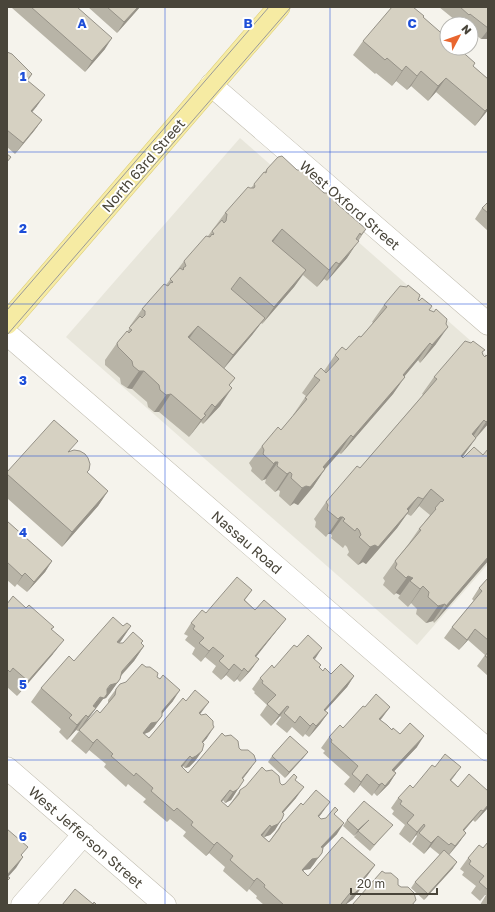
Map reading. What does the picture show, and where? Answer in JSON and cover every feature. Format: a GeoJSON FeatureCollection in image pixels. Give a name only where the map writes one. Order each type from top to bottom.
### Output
{"type":"FeatureCollection","features":[{"type":"Feature","properties":{"kind":"main road","name":"North 63rd Street"},"geometry":{"type":"LineString","coordinates":[[7,323],[279,7]]}},
{"type":"Feature","properties":{"kind":"street","name":"West Oxford Street"},"geometry":{"type":"LineString","coordinates":[[211,86],[488,324]]}},
{"type":"Feature","properties":{"kind":"street","name":"Nassau Road"},"geometry":{"type":"LineString","coordinates":[[7,334],[488,750]]}},
{"type":"Feature","properties":{"kind":"street","name":"West Jefferson Street"},"geometry":{"type":"LineString","coordinates":[[7,768],[165,905]]}},
{"type":"Feature","properties":{"kind":"street"},"geometry":{"type":"LineString","coordinates":[[22,905],[84,834]]}},
{"type":"Feature","properties":{"kind":"shaded area"},"geometry":{"type":"Polygon","coordinates":[[[240,138],[488,356],[488,564],[417,645],[66,337],[240,138]]]}},
{"type":"Feature","properties":{"kind":"building"},"geometry":{"type":"Polygon","coordinates":[[[31,7],[77,7],[112,38],[92,61],[31,7]]]}},
{"type":"Feature","properties":{"kind":"building"},"geometry":{"type":"Polygon","coordinates":[[[107,7],[138,7],[124,22],[107,7]]]}},
{"type":"Feature","properties":{"kind":"building"},"geometry":{"type":"Polygon","coordinates":[[[392,7],[413,7],[439,31],[439,56],[467,56],[475,63],[473,66],[488,79],[488,108],[485,111],[446,78],[438,86],[421,71],[417,76],[406,66],[402,71],[387,58],[385,60],[363,41],[392,7]]]}},
{"type":"Feature","properties":{"kind":"building"},"geometry":{"type":"Polygon","coordinates":[[[460,7],[488,7],[488,28],[479,21],[479,16],[469,15],[460,7]]]}},
{"type":"Feature","properties":{"kind":"building"},"geometry":{"type":"Polygon","coordinates":[[[7,52],[12,54],[32,74],[27,80],[45,95],[31,111],[42,120],[23,143],[7,130],[7,52]]]}},
{"type":"Feature","properties":{"kind":"building"},"geometry":{"type":"Polygon","coordinates":[[[7,154],[11,157],[7,162],[7,154]]]}},
{"type":"Feature","properties":{"kind":"building"},"geometry":{"type":"Polygon","coordinates":[[[282,156],[297,170],[303,170],[308,174],[310,180],[324,193],[330,193],[336,198],[336,203],[366,229],[361,235],[360,233],[356,239],[359,241],[339,264],[336,262],[329,270],[282,229],[272,241],[306,270],[274,307],[240,277],[231,289],[265,318],[233,355],[198,326],[188,337],[235,378],[229,385],[232,388],[215,407],[212,404],[204,414],[206,415],[201,420],[171,394],[166,395],[160,390],[159,385],[144,371],[139,371],[133,366],[132,361],[118,347],[117,343],[127,331],[129,333],[132,330],[129,328],[140,316],[142,318],[145,315],[145,311],[142,309],[164,284],[168,286],[171,282],[172,283],[173,282],[170,279],[180,268],[183,270],[184,269],[183,268],[186,266],[184,261],[206,236],[210,237],[212,234],[213,235],[214,234],[212,231],[222,220],[224,223],[226,221],[227,214],[225,213],[248,187],[254,188],[254,184],[264,172],[266,173],[267,169],[278,157],[282,156]]]}},
{"type":"Feature","properties":{"kind":"building"},"geometry":{"type":"Polygon","coordinates":[[[488,202],[488,213],[482,208],[488,202]]]}},
{"type":"Feature","properties":{"kind":"building"},"geometry":{"type":"Polygon","coordinates":[[[408,285],[420,295],[419,301],[422,298],[432,306],[429,310],[434,312],[436,309],[447,319],[446,324],[448,327],[432,345],[430,343],[403,375],[405,377],[353,437],[351,435],[323,467],[325,469],[310,487],[306,486],[302,488],[291,478],[292,474],[290,472],[287,474],[277,466],[278,462],[275,462],[274,464],[263,454],[264,450],[262,446],[278,427],[281,430],[307,399],[305,398],[320,380],[314,376],[321,368],[326,373],[339,359],[335,355],[342,347],[346,350],[359,336],[361,337],[387,307],[384,305],[400,286],[407,287],[408,285]]]}},
{"type":"Feature","properties":{"kind":"building"},"geometry":{"type":"Polygon","coordinates":[[[465,341],[471,343],[473,341],[485,350],[482,352],[483,355],[488,357],[488,420],[486,422],[484,420],[472,434],[476,438],[461,456],[463,458],[474,447],[483,455],[488,449],[488,557],[446,606],[445,604],[438,606],[428,597],[429,592],[423,586],[420,589],[410,581],[413,578],[408,576],[406,578],[395,568],[397,564],[395,561],[421,530],[419,529],[436,509],[435,508],[441,501],[442,502],[444,500],[431,489],[423,499],[418,497],[407,509],[409,511],[378,547],[375,545],[370,547],[359,537],[361,535],[357,528],[355,531],[343,521],[345,519],[343,517],[338,519],[327,510],[328,505],[326,502],[357,466],[360,468],[437,379],[434,377],[465,341]]]}},
{"type":"Feature","properties":{"kind":"building"},"geometry":{"type":"Polygon","coordinates":[[[54,420],[78,441],[68,452],[74,450],[85,454],[90,464],[87,472],[108,491],[72,532],[7,474],[7,472],[54,420]]]}},
{"type":"Feature","properties":{"kind":"building"},"geometry":{"type":"Polygon","coordinates":[[[7,521],[52,561],[34,582],[25,573],[22,576],[7,562],[7,521]]]}},
{"type":"Feature","properties":{"kind":"building"},"geometry":{"type":"Polygon","coordinates":[[[237,577],[252,590],[244,600],[255,610],[264,600],[286,619],[255,656],[259,659],[248,672],[244,668],[242,671],[234,664],[229,670],[219,661],[224,656],[213,647],[209,651],[199,643],[204,638],[193,629],[195,626],[191,623],[202,610],[206,613],[237,577]]]}},
{"type":"Feature","properties":{"kind":"building"},"geometry":{"type":"Polygon","coordinates":[[[488,578],[488,640],[475,629],[467,640],[452,627],[482,591],[479,588],[488,578]]]}},
{"type":"Feature","properties":{"kind":"building"},"geometry":{"type":"Polygon","coordinates":[[[13,596],[26,608],[29,605],[54,627],[51,629],[64,640],[28,681],[13,668],[10,672],[7,669],[7,604],[13,596]]]}},
{"type":"Feature","properties":{"kind":"building"},"geometry":{"type":"Polygon","coordinates":[[[113,617],[123,626],[127,623],[131,626],[117,642],[123,643],[133,632],[143,641],[141,643],[144,646],[122,671],[120,679],[117,683],[110,685],[104,698],[100,697],[93,706],[96,708],[88,717],[86,715],[77,725],[69,718],[72,715],[41,688],[69,656],[74,661],[113,617]]]}},
{"type":"Feature","properties":{"kind":"building"},"geometry":{"type":"Polygon","coordinates":[[[308,635],[322,648],[313,658],[321,665],[319,667],[323,671],[325,668],[331,674],[341,664],[354,676],[324,710],[328,713],[316,726],[313,723],[310,726],[300,716],[295,723],[284,713],[289,707],[287,706],[279,715],[267,704],[276,695],[262,683],[263,681],[260,678],[272,665],[274,668],[294,645],[297,647],[308,635]]]}},
{"type":"Feature","properties":{"kind":"building"},"geometry":{"type":"Polygon","coordinates":[[[142,664],[146,667],[150,667],[158,673],[157,677],[160,679],[163,675],[180,690],[162,711],[162,716],[157,722],[151,723],[143,733],[149,738],[183,698],[186,701],[195,690],[209,702],[199,713],[201,715],[206,714],[213,721],[214,727],[202,742],[204,744],[202,751],[192,758],[190,756],[181,766],[188,773],[222,733],[225,736],[231,735],[238,741],[239,748],[241,750],[248,750],[254,755],[256,761],[242,778],[244,780],[238,789],[233,792],[230,790],[221,801],[228,807],[239,794],[240,790],[246,786],[262,767],[266,771],[272,770],[279,776],[280,783],[282,785],[285,784],[294,774],[297,777],[295,780],[304,787],[282,812],[284,814],[278,824],[271,827],[270,825],[261,835],[269,842],[282,823],[301,803],[303,805],[316,790],[330,802],[318,816],[321,819],[326,818],[335,807],[338,810],[334,814],[344,823],[321,847],[323,848],[322,853],[318,858],[312,859],[302,870],[308,876],[342,837],[375,865],[361,881],[361,888],[352,895],[350,893],[341,904],[342,905],[284,905],[264,887],[265,885],[262,882],[257,878],[254,881],[230,860],[233,856],[217,842],[214,845],[191,825],[193,822],[177,808],[174,811],[151,791],[153,788],[143,779],[136,773],[134,776],[111,756],[113,754],[97,739],[93,743],[79,730],[97,710],[100,713],[115,695],[116,689],[120,684],[126,682],[142,664]]]}},
{"type":"Feature","properties":{"kind":"building"},"geometry":{"type":"Polygon","coordinates":[[[376,694],[390,707],[379,719],[392,730],[393,728],[400,734],[410,723],[424,736],[392,770],[396,773],[385,786],[382,783],[379,785],[367,774],[361,782],[352,774],[358,766],[331,742],[332,740],[329,737],[340,725],[343,728],[376,694]]]}},
{"type":"Feature","properties":{"kind":"building"},"geometry":{"type":"Polygon","coordinates":[[[290,736],[308,752],[289,772],[272,756],[290,736]]]}},
{"type":"Feature","properties":{"kind":"building"},"geometry":{"type":"Polygon","coordinates":[[[445,754],[461,767],[450,780],[458,787],[469,774],[488,791],[488,805],[483,811],[481,810],[463,830],[466,833],[455,846],[451,843],[449,845],[438,836],[431,843],[419,833],[425,826],[424,824],[417,832],[407,823],[414,815],[400,804],[402,801],[398,798],[410,785],[413,788],[432,765],[435,767],[445,754]]]}},
{"type":"Feature","properties":{"kind":"building"},"geometry":{"type":"Polygon","coordinates":[[[364,801],[393,825],[374,845],[358,831],[369,820],[358,830],[347,820],[364,801]]]}},
{"type":"Feature","properties":{"kind":"building"},"geometry":{"type":"Polygon","coordinates":[[[7,829],[28,847],[21,855],[23,857],[7,875],[7,829]]]}},
{"type":"Feature","properties":{"kind":"building"},"geometry":{"type":"Polygon","coordinates":[[[488,842],[488,890],[479,882],[484,876],[469,864],[471,861],[468,858],[479,845],[483,848],[488,842]]]}},
{"type":"Feature","properties":{"kind":"building"},"geometry":{"type":"Polygon","coordinates":[[[444,850],[457,862],[428,894],[415,882],[444,850]]]}},
{"type":"Feature","properties":{"kind":"building"},"geometry":{"type":"Polygon","coordinates":[[[382,871],[385,873],[391,873],[398,879],[398,885],[401,887],[408,887],[414,893],[416,900],[412,905],[352,905],[382,871]]]}},
{"type":"Feature","properties":{"kind":"building"},"geometry":{"type":"Polygon","coordinates":[[[75,889],[93,904],[94,902],[97,905],[62,905],[75,889]]]}},
{"type":"Feature","properties":{"kind":"tram line"},"geometry":{"type":"LineString","coordinates":[[7,310],[269,7]]}},
{"type":"Feature","properties":{"kind":"tram line"},"geometry":{"type":"LineString","coordinates":[[7,335],[291,7]]}}]}
